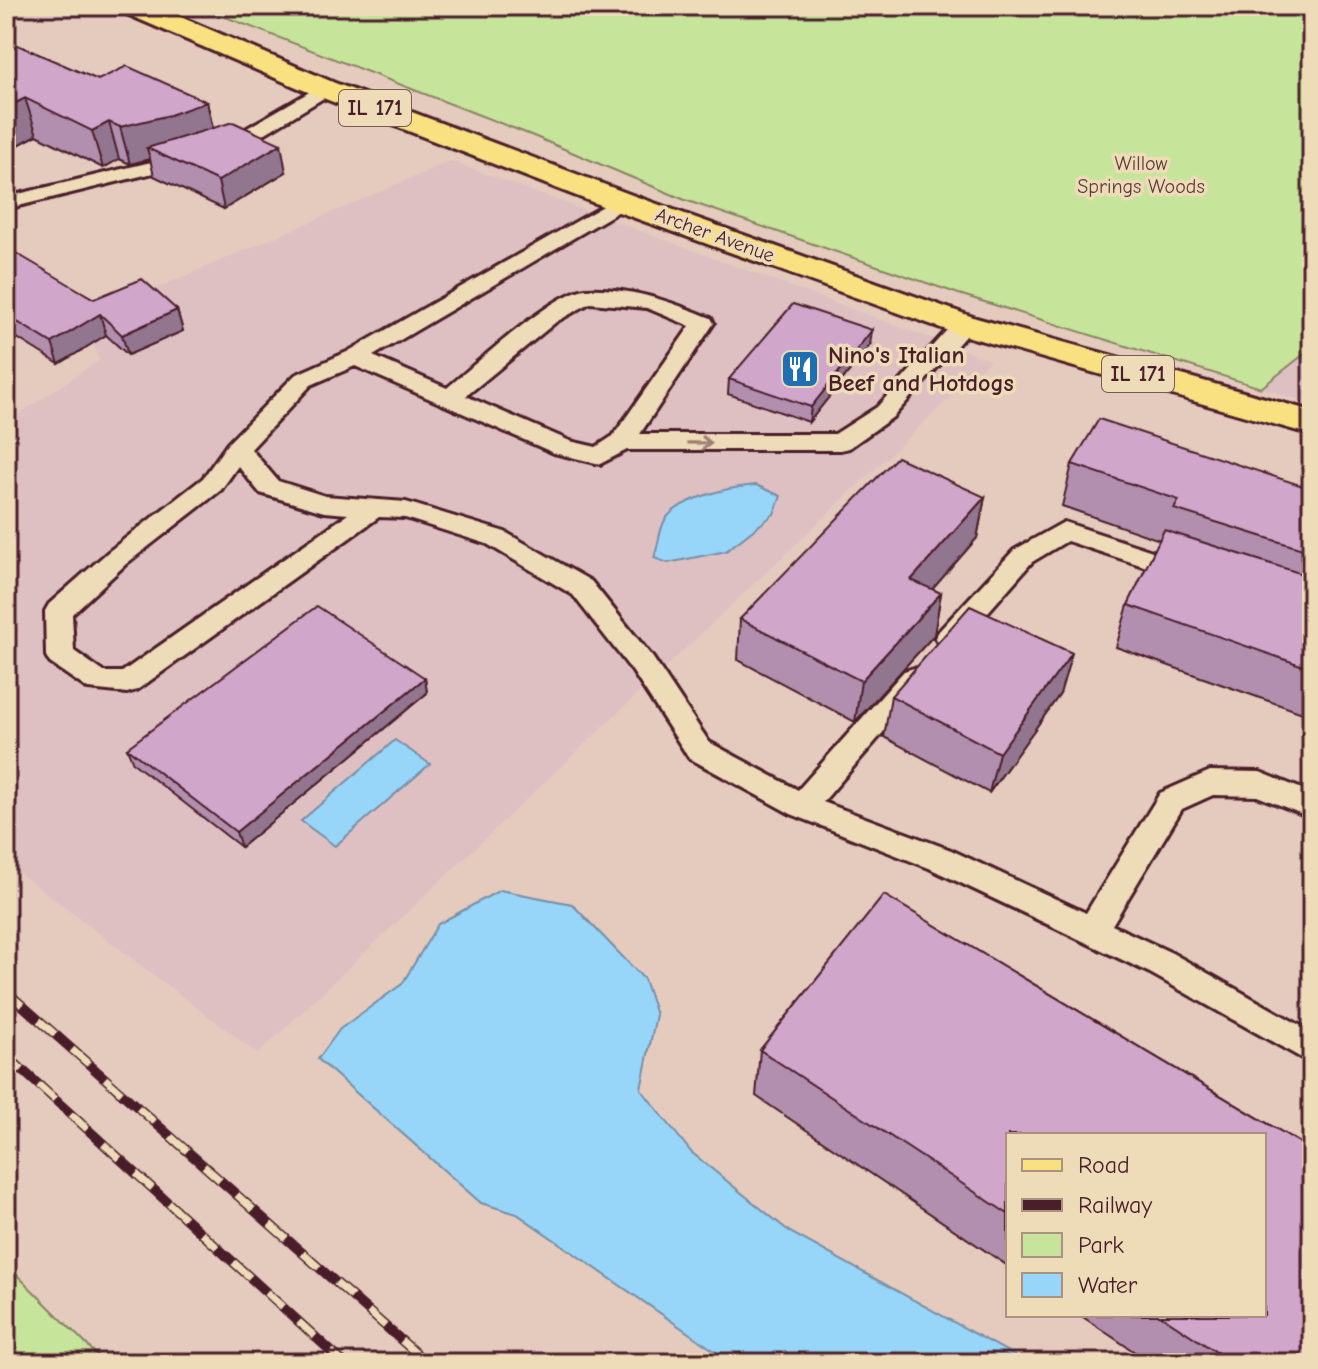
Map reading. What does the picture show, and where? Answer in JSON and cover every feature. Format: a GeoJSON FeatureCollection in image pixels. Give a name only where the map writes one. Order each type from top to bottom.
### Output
{"type":"FeatureCollection","features":[{"type":"Feature","properties":{"kind":"main road","name":"Archer Avenue"},"geometry":{"type":"LineString","coordinates":[[132,6],[325,89],[621,202],[964,325],[1312,423]]}},
{"type":"Feature","properties":{"kind":"lane"},"geometry":{"type":"LineString","coordinates":[[6,203],[187,159],[242,139],[325,89]]}},
{"type":"Feature","properties":{"kind":"lane"},"geometry":{"type":"LineString","coordinates":[[374,508],[127,683],[98,682],[60,656],[58,611],[117,558],[212,484],[237,449],[303,380],[355,357],[621,202]]}},
{"type":"Feature","properties":{"kind":"lane"},"geometry":{"type":"LineString","coordinates":[[355,357],[449,398],[563,447],[600,456],[622,442],[703,323],[651,302],[586,296],[548,317],[449,398]]}},
{"type":"Feature","properties":{"kind":"lane"},"geometry":{"type":"LineString","coordinates":[[622,442],[840,442],[885,412],[964,325]]}},
{"type":"Feature","properties":{"kind":"lane"},"geometry":{"type":"LineString","coordinates":[[237,449],[269,487],[324,504],[406,510],[496,538],[582,588],[643,665],[699,750],[802,806],[940,859],[1161,963],[1312,1049]]}},
{"type":"Feature","properties":{"kind":"lane"},"geometry":{"type":"LineString","coordinates":[[802,806],[1023,556],[1064,531],[1210,579]]}},
{"type":"Feature","properties":{"kind":"lane"},"geometry":{"type":"LineString","coordinates":[[1092,931],[1171,801],[1210,783],[1260,784],[1312,806]]}},
{"type":"Feature","properties":{"kind":"shaded area"},"geometry":{"type":"Polygon","coordinates":[[[451,161],[990,360],[258,1054],[6,863],[6,423],[99,360],[85,319],[451,161]]]}},
{"type":"Feature","properties":{"kind":"shaded area"},"geometry":{"type":"Polygon","coordinates":[[[1310,349],[1312,404],[1261,388],[1310,349]]]}},
{"type":"Feature","properties":{"kind":"green space","name":"Willow Springs Woods"},"geometry":{"type":"Polygon","coordinates":[[[197,6],[1312,6],[1312,348],[1261,388],[959,294],[685,200],[531,135],[197,6]]]}},
{"type":"Feature","properties":{"kind":"green space"},"geometry":{"type":"Polygon","coordinates":[[[6,1264],[105,1363],[6,1363],[6,1264]]]}},
{"type":"Feature","properties":{"kind":"water"},"geometry":{"type":"Polygon","coordinates":[[[756,485],[781,496],[774,514],[726,551],[668,563],[654,558],[664,522],[680,506],[720,491],[756,485]]]}},
{"type":"Feature","properties":{"kind":"water"},"geometry":{"type":"Polygon","coordinates":[[[395,740],[430,764],[335,846],[301,821],[395,740]]]}},
{"type":"Feature","properties":{"kind":"water"},"geometry":{"type":"Polygon","coordinates":[[[500,890],[572,904],[644,979],[656,1015],[641,1089],[691,1152],[790,1232],[1028,1363],[732,1363],[517,1214],[481,1203],[318,1059],[340,1029],[402,984],[438,924],[500,890]]]}},
{"type":"Feature","properties":{"kind":"building"},"geometry":{"type":"Polygon","coordinates":[[[6,40],[98,80],[127,66],[207,102],[120,127],[109,122],[92,131],[25,98],[6,108],[6,40]]]}},
{"type":"Feature","properties":{"kind":"building"},"geometry":{"type":"Polygon","coordinates":[[[233,122],[281,144],[218,181],[147,148],[233,122]]]}},
{"type":"Feature","properties":{"kind":"building"},"geometry":{"type":"Polygon","coordinates":[[[9,249],[94,299],[142,279],[177,310],[122,335],[100,314],[52,343],[6,315],[6,251],[9,249]]]}},
{"type":"Feature","properties":{"kind":"building","name":"Nino's Italian Beef and Hotdogs"},"geometry":{"type":"Polygon","coordinates":[[[793,304],[872,330],[811,407],[729,379],[793,304]]]}},
{"type":"Feature","properties":{"kind":"building"},"geometry":{"type":"Polygon","coordinates":[[[1099,419],[1312,489],[1312,552],[1174,509],[1179,500],[1072,464],[1099,419]]]}},
{"type":"Feature","properties":{"kind":"building"},"geometry":{"type":"Polygon","coordinates":[[[897,457],[985,497],[911,580],[941,593],[861,681],[740,619],[897,457]]]}},
{"type":"Feature","properties":{"kind":"building"},"geometry":{"type":"Polygon","coordinates":[[[1164,530],[1312,577],[1312,669],[1128,605],[1164,530]]]}},
{"type":"Feature","properties":{"kind":"building"},"geometry":{"type":"Polygon","coordinates":[[[317,606],[425,678],[236,832],[127,748],[317,606]]]}},
{"type":"Feature","properties":{"kind":"building"},"geometry":{"type":"Polygon","coordinates":[[[970,606],[1072,653],[999,753],[891,696],[970,606]]]}},
{"type":"Feature","properties":{"kind":"building"},"geometry":{"type":"Polygon","coordinates":[[[884,895],[1312,1150],[1312,1363],[1233,1363],[1163,1317],[1266,1317],[1266,1133],[1006,1133],[1006,1213],[760,1050],[884,895]]]}},
{"type":"Feature","properties":{"kind":"railway"},"geometry":{"type":"LineString","coordinates":[[6,991],[427,1363]]}},
{"type":"Feature","properties":{"kind":"railway"},"geometry":{"type":"LineString","coordinates":[[6,1055],[344,1363]]}},
{"type":"Feature","properties":{"kind":"place","name":"Nino's Italian Beef and Hotdogs"},"geometry":{"type":"Point","coordinates":[800,369]}}]}
